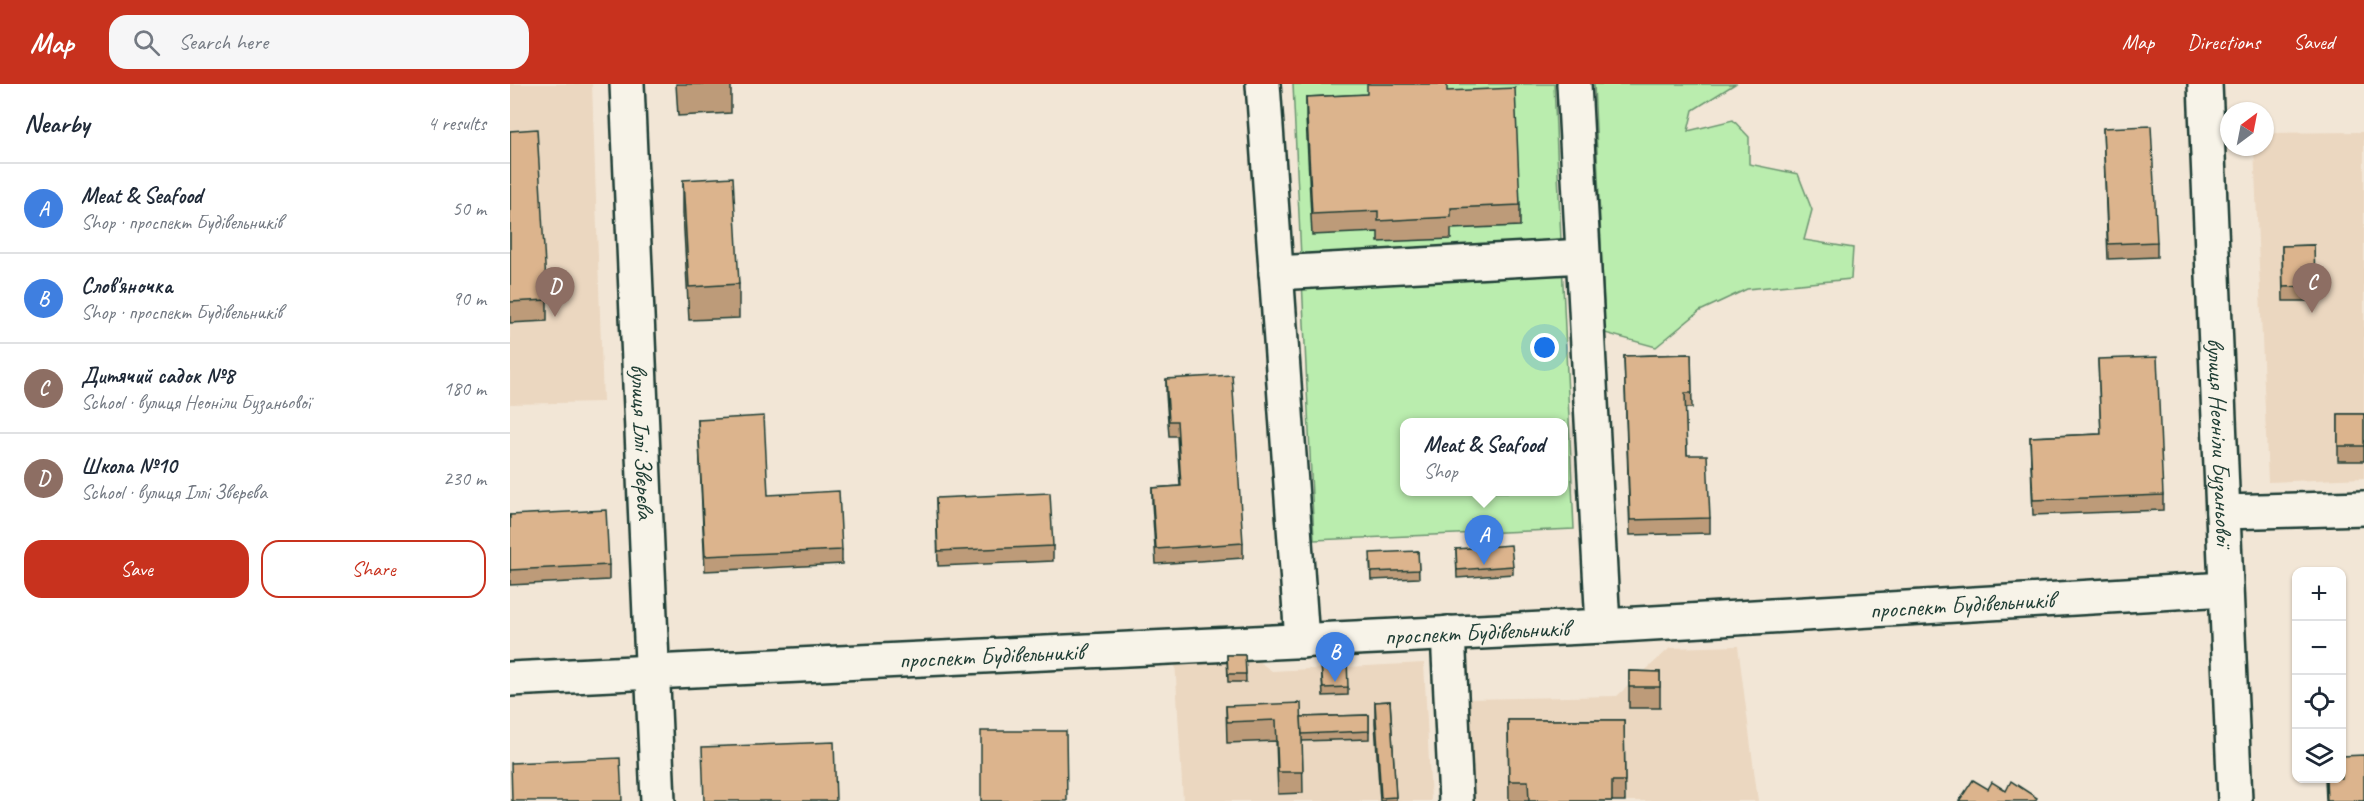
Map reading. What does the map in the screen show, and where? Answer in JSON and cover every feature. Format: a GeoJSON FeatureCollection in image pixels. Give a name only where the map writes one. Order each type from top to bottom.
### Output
{"type":"FeatureCollection","features":[{"type":"Feature","properties":{"kind":"street","name":"вулиця Іллі Звєрєва"},"geometry":{"type":"LineString","coordinates":[[627,84],[658,801]]}},
{"type":"Feature","properties":{"kind":"street"},"geometry":{"type":"LineString","coordinates":[[1263,84],[1302,640]]}},
{"type":"Feature","properties":{"kind":"street"},"geometry":{"type":"LineString","coordinates":[[1574,84],[1603,626]]}},
{"type":"Feature","properties":{"kind":"street","name":"вулиця Неоніли Бузаньової"},"geometry":{"type":"LineString","coordinates":[[2205,84],[2235,801]]}},
{"type":"Feature","properties":{"kind":"street"},"geometry":{"type":"LineString","coordinates":[[1276,273],[1583,256]]}},
{"type":"Feature","properties":{"kind":"street"},"geometry":{"type":"LineString","coordinates":[[2223,512],[2364,508]]}},
{"type":"Feature","properties":{"kind":"street","name":"проспект Будівельників"},"geometry":{"type":"LineString","coordinates":[[510,679],[1603,626],[2226,589]]}},
{"type":"Feature","properties":{"kind":"street"},"geometry":{"type":"LineString","coordinates":[[1448,633],[1456,801]]}},
{"type":"Feature","properties":{"kind":"shaded area"},"geometry":{"type":"Polygon","coordinates":[[[510,84],[592,84],[603,402],[510,404],[510,84]]]}},
{"type":"Feature","properties":{"kind":"shaded area"},"geometry":{"type":"Polygon","coordinates":[[[2364,132],[2364,478],[2268,482],[2254,156],[2274,156],[2274,133],[2364,132]]]}},
{"type":"Feature","properties":{"kind":"shaded area"},"geometry":{"type":"Polygon","coordinates":[[[1738,646],[1758,801],[1473,801],[1467,699],[1617,696],[1670,648],[1738,646]]]}},
{"type":"Feature","properties":{"kind":"shaded area"},"geometry":{"type":"Polygon","coordinates":[[[1250,655],[1272,671],[1424,663],[1431,801],[1183,801],[1175,660],[1250,655]]]}},
{"type":"Feature","properties":{"kind":"green space"},"geometry":{"type":"Polygon","coordinates":[[[1293,84],[1554,84],[1574,529],[1314,540],[1293,84]]]}},
{"type":"Feature","properties":{"kind":"green space"},"geometry":{"type":"Polygon","coordinates":[[[1594,84],[1735,84],[1693,110],[1688,131],[1733,120],[1749,137],[1749,164],[1798,174],[1812,210],[1804,240],[1853,248],[1851,279],[1747,289],[1700,311],[1656,347],[1605,333],[1594,84]]]}},
{"type":"Feature","properties":{"kind":"building"},"geometry":{"type":"Polygon","coordinates":[[[1367,84],[1447,84],[1447,91],[1515,88],[1520,205],[1451,208],[1451,217],[1378,221],[1378,211],[1312,214],[1306,97],[1367,94],[1367,84]]]}},
{"type":"Feature","properties":{"kind":"building"},"geometry":{"type":"Polygon","coordinates":[[[2151,126],[2157,242],[2108,244],[2103,128],[2151,126]]]}},
{"type":"Feature","properties":{"kind":"building"},"geometry":{"type":"Polygon","coordinates":[[[537,129],[547,300],[510,302],[510,131],[537,129]]]}},
{"type":"Feature","properties":{"kind":"building"},"geometry":{"type":"Polygon","coordinates":[[[733,177],[739,284],[689,287],[683,180],[733,177]]]}},
{"type":"Feature","properties":{"kind":"building"},"geometry":{"type":"Polygon","coordinates":[[[2314,245],[2315,286],[2283,287],[2282,246],[2314,245]]]}},
{"type":"Feature","properties":{"kind":"building"},"geometry":{"type":"Polygon","coordinates":[[[1691,354],[1692,393],[1685,393],[1687,455],[1707,455],[1710,518],[1630,520],[1624,356],[1691,354]]]}},
{"type":"Feature","properties":{"kind":"building"},"geometry":{"type":"Polygon","coordinates":[[[2157,357],[2163,495],[2033,500],[2030,437],[2101,434],[2098,359],[2157,357]]]}},
{"type":"Feature","properties":{"kind":"building"},"geometry":{"type":"Polygon","coordinates":[[[1232,375],[1243,543],[1156,549],[1152,488],[1181,486],[1177,421],[1169,421],[1166,379],[1232,375]]]}},
{"type":"Feature","properties":{"kind":"building"},"geometry":{"type":"Polygon","coordinates":[[[2338,414],[2364,414],[2364,446],[2338,446],[2338,414]]]}},
{"type":"Feature","properties":{"kind":"building"},"geometry":{"type":"Polygon","coordinates":[[[764,416],[768,495],[839,491],[842,550],[705,556],[698,420],[764,416]]]}},
{"type":"Feature","properties":{"kind":"building"},"geometry":{"type":"Polygon","coordinates":[[[1050,493],[1053,546],[938,551],[936,498],[1050,493]]]}},
{"type":"Feature","properties":{"kind":"building"},"geometry":{"type":"Polygon","coordinates":[[[606,510],[609,565],[510,570],[510,515],[606,510]]]}},
{"type":"Feature","properties":{"kind":"building"},"geometry":{"type":"Polygon","coordinates":[[[1511,545],[1513,566],[1457,570],[1456,549],[1511,545]]]}},
{"type":"Feature","properties":{"kind":"building"},"geometry":{"type":"Polygon","coordinates":[[[1418,551],[1419,570],[1371,572],[1370,553],[1418,551]]]}},
{"type":"Feature","properties":{"kind":"building"},"geometry":{"type":"Polygon","coordinates":[[[1227,655],[1245,655],[1246,674],[1228,674],[1227,655]]]}},
{"type":"Feature","properties":{"kind":"building"},"geometry":{"type":"Polygon","coordinates":[[[1347,660],[1348,687],[1323,688],[1321,662],[1347,660]]]}},
{"type":"Feature","properties":{"kind":"building"},"geometry":{"type":"Polygon","coordinates":[[[1629,671],[1660,672],[1660,687],[1629,687],[1629,671]]]}},
{"type":"Feature","properties":{"kind":"building"},"geometry":{"type":"Polygon","coordinates":[[[1390,701],[1396,797],[1381,798],[1375,702],[1390,701]]]}},
{"type":"Feature","properties":{"kind":"building"},"geometry":{"type":"Polygon","coordinates":[[[1301,703],[1303,772],[1278,772],[1276,720],[1227,722],[1226,706],[1301,703]]]}},
{"type":"Feature","properties":{"kind":"building"},"geometry":{"type":"Polygon","coordinates":[[[1369,715],[1369,731],[1302,734],[1301,717],[1369,715]]]}},
{"type":"Feature","properties":{"kind":"building"},"geometry":{"type":"Polygon","coordinates":[[[1508,720],[1624,720],[1625,781],[1612,781],[1612,801],[1529,801],[1528,781],[1509,781],[1508,720]]]}},
{"type":"Feature","properties":{"kind":"building"},"geometry":{"type":"Polygon","coordinates":[[[981,731],[1066,731],[1067,801],[981,801],[981,731]]]}},
{"type":"Feature","properties":{"kind":"building"},"geometry":{"type":"Polygon","coordinates":[[[834,742],[836,801],[704,801],[702,747],[834,742]]]}},
{"type":"Feature","properties":{"kind":"building"},"geometry":{"type":"Polygon","coordinates":[[[2364,755],[2364,801],[2327,801],[2326,783],[2346,783],[2346,756],[2364,755]]]}},
{"type":"Feature","properties":{"kind":"building"},"geometry":{"type":"Polygon","coordinates":[[[620,758],[622,801],[512,801],[511,763],[620,758]]]}},
{"type":"Feature","properties":{"kind":"building"},"geometry":{"type":"Polygon","coordinates":[[[1973,780],[1988,789],[1992,782],[2006,791],[2011,781],[2037,798],[2035,801],[1959,801],[1973,780]]]}},
{"type":"Feature","properties":{"kind":"place","name":"Дитячий садок №8"},"geometry":{"type":"Point","coordinates":[2312,313]}},
{"type":"Feature","properties":{"kind":"place","name":"Школа №10"},"geometry":{"type":"Point","coordinates":[555,317]}},
{"type":"Feature","properties":{"kind":"place","name":"Meat & Seafood"},"geometry":{"type":"Point","coordinates":[1484,565]}},
{"type":"Feature","properties":{"kind":"place","name":"Слов'яночка"},"geometry":{"type":"Point","coordinates":[1335,682]}}]}
